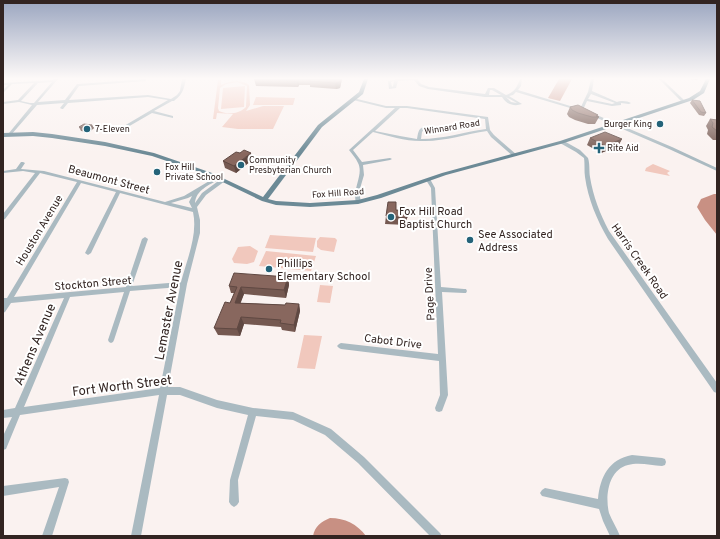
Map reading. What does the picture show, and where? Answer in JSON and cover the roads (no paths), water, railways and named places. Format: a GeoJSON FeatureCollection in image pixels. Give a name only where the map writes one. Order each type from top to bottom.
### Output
{"type":"FeatureCollection","features":[{"type":"Feature","properties":{"kind":"main road"},"geometry":{"type":"LineString","coordinates":[[264,200],[320,126],[348,104]]}},
{"type":"Feature","properties":{"kind":"main road","name":"Fox Hill Road"},"geometry":{"type":"LineString","coordinates":[[9,134],[52,136],[105,144],[154,155],[186,164],[264,200],[289,205],[358,202],[379,197],[444,174],[562,142],[674,104]]}},
{"type":"Feature","properties":{"kind":"street"},"geometry":{"type":"LineString","coordinates":[[9,134],[35,104]]}},
{"type":"Feature","properties":{"kind":"street"},"geometry":{"type":"LineString","coordinates":[[9,134],[40,104]]}},
{"type":"Feature","properties":{"kind":"street"},"geometry":{"type":"LineString","coordinates":[[62,108],[65,104]]}},
{"type":"Feature","properties":{"kind":"street"},"geometry":{"type":"LineString","coordinates":[[126,127],[166,104]]}},
{"type":"Feature","properties":{"kind":"street"},"geometry":{"type":"LineString","coordinates":[[372,104],[386,108],[399,107],[487,118],[488,130],[492,136],[515,155]]}},
{"type":"Feature","properties":{"kind":"street"},"geometry":{"type":"LineString","coordinates":[[561,104],[581,110],[717,174]]}},
{"type":"Feature","properties":{"kind":"street"},"geometry":{"type":"LineString","coordinates":[[581,110],[585,104]]}},
{"type":"Feature","properties":{"kind":"street"},"geometry":{"type":"LineString","coordinates":[[608,104],[620,104]]}},
{"type":"Feature","properties":{"kind":"street"},"geometry":{"type":"LineString","coordinates":[[358,202],[357,192],[362,175],[361,164],[351,150],[399,107]]}},
{"type":"Feature","properties":{"kind":"street"},"geometry":{"type":"LineString","coordinates":[[152,112],[172,118]]}},
{"type":"Feature","properties":{"kind":"street"},"geometry":{"type":"LineString","coordinates":[[612,125],[683,153],[717,170]]}},
{"type":"Feature","properties":{"kind":"street"},"geometry":{"type":"LineString","coordinates":[[419,140],[420,132],[423,128]]}},
{"type":"Feature","properties":{"kind":"street","name":"Winnard Road"},"geometry":{"type":"LineString","coordinates":[[372,131],[419,140],[431,140],[473,131],[488,130]]}},
{"type":"Feature","properties":{"kind":"street","name":"Harris Creek Road"},"geometry":{"type":"LineString","coordinates":[[562,142],[586,158],[587,178],[604,228],[717,389]]}},
{"type":"Feature","properties":{"kind":"street"},"geometry":{"type":"LineString","coordinates":[[361,164],[390,159]]}},
{"type":"Feature","properties":{"kind":"street"},"geometry":{"type":"LineString","coordinates":[[17,170],[23,163]]}},
{"type":"Feature","properties":{"kind":"street","name":"Beaumont Street"},"geometry":{"type":"LineString","coordinates":[[3,172],[17,170],[39,171],[162,203],[194,209]]}},
{"type":"Feature","properties":{"kind":"street"},"geometry":{"type":"LineString","coordinates":[[3,218],[39,171]]}},
{"type":"Feature","properties":{"kind":"street"},"geometry":{"type":"LineString","coordinates":[[162,203],[182,199],[221,179]]}},
{"type":"Feature","properties":{"kind":"street"},"geometry":{"type":"LineString","coordinates":[[194,209],[204,194],[221,179]]}},
{"type":"Feature","properties":{"kind":"street","name":"Page Drive"},"geometry":{"type":"LineString","coordinates":[[428,180],[433,188],[439,289],[441,358],[444,395],[440,408]]}},
{"type":"Feature","properties":{"kind":"street","name":"Houston Avenue"},"geometry":{"type":"LineString","coordinates":[[3,310],[6,301],[80,181]]}},
{"type":"Feature","properties":{"kind":"street","name":"Lemaster Avenue"},"geometry":{"type":"LineString","coordinates":[[136,536],[184,284],[197,233],[197,223],[192,200],[197,191]]}},
{"type":"Feature","properties":{"kind":"street"},"geometry":{"type":"LineString","coordinates":[[88,254],[118,192]]}},
{"type":"Feature","properties":{"kind":"street"},"geometry":{"type":"LineString","coordinates":[[111,340],[145,239]]}},
{"type":"Feature","properties":{"kind":"street","name":"Stockton Street"},"geometry":{"type":"LineString","coordinates":[[6,301],[184,284]]}},
{"type":"Feature","properties":{"kind":"street"},"geometry":{"type":"LineString","coordinates":[[439,289],[464,291]]}},
{"type":"Feature","properties":{"kind":"street","name":"Athens Avenue"},"geometry":{"type":"LineString","coordinates":[[3,446],[68,295]]}},
{"type":"Feature","properties":{"kind":"street","name":"Cabot Drive"},"geometry":{"type":"LineString","coordinates":[[341,346],[441,358]]}},
{"type":"Feature","properties":{"kind":"street","name":"Fort Worth Street"},"geometry":{"type":"LineString","coordinates":[[3,414],[164,391],[180,391],[217,404],[253,412],[293,416],[328,432],[361,460],[437,536]]}},
{"type":"Feature","properties":{"kind":"street"},"geometry":{"type":"LineString","coordinates":[[234,502],[234,480],[253,412]]}},
{"type":"Feature","properties":{"kind":"street"},"geometry":{"type":"LineString","coordinates":[[615,536],[609,525],[603,505],[606,482],[613,469],[623,462],[633,460],[662,462]]}},
{"type":"Feature","properties":{"kind":"street"},"geometry":{"type":"LineString","coordinates":[[3,491],[65,482],[47,536]]}},
{"type":"Feature","properties":{"kind":"street"},"geometry":{"type":"LineString","coordinates":[[545,493],[603,505]]}},
{"type":"Feature","properties":{"kind":"place","name":"Burger King"},"geometry":{"type":"Point","coordinates":[660,124]}},
{"type":"Feature","properties":{"kind":"place","name":"7-Eleven"},"geometry":{"type":"Point","coordinates":[87,129]}},
{"type":"Feature","properties":{"kind":"place","name":"Rite Aid"},"geometry":{"type":"Point","coordinates":[599,148]}},
{"type":"Feature","properties":{"kind":"place","name":"Community Presbyterian Church"},"geometry":{"type":"Point","coordinates":[241,165]}},
{"type":"Feature","properties":{"kind":"place","name":"Fox Hill Private School"},"geometry":{"type":"Point","coordinates":[157,172]}},
{"type":"Feature","properties":{"kind":"place","name":"Fox Hill Road Baptist Church"},"geometry":{"type":"Point","coordinates":[391,217]}},
{"type":"Feature","properties":{"kind":"place","name":"See Associated Address"},"geometry":{"type":"Point","coordinates":[470,240]}},
{"type":"Feature","properties":{"kind":"place","name":"Phillips Elementary School"},"geometry":{"type":"Point","coordinates":[269,269]}}]}
